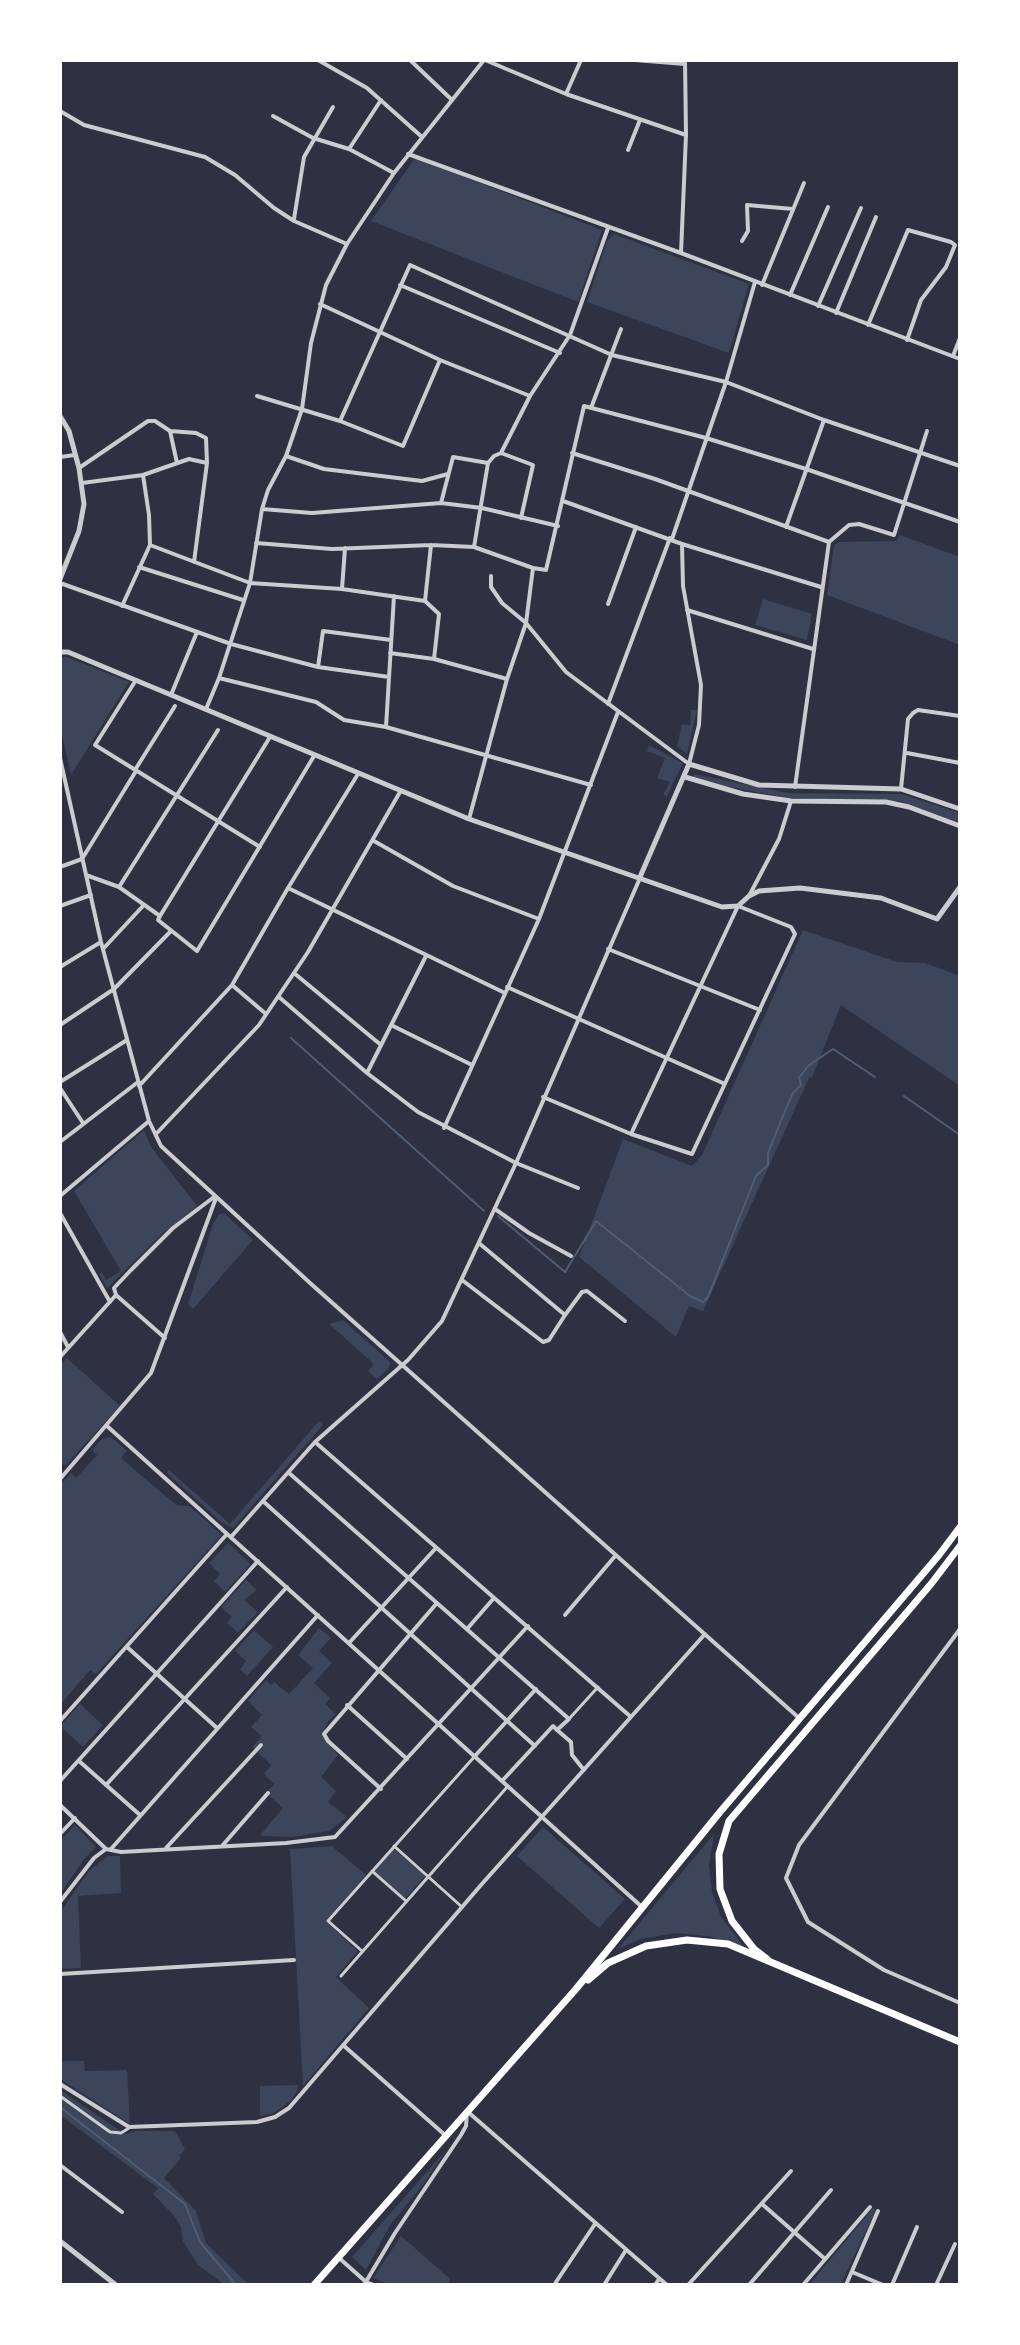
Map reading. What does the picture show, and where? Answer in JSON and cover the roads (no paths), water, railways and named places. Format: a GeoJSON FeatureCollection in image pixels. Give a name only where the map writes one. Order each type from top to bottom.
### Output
{"type":"FeatureCollection","features":[{"type":"Feature","properties":{"kind":"main road"},"geometry":{"type":"LineString","coordinates":[[314,2285],[576,1989],[960,1527]]}},
{"type":"Feature","properties":{"kind":"main road"},"geometry":{"type":"LineString","coordinates":[[767,1959],[737,1929],[720,1889],[719,1854],[729,1821],[931,1584],[960,1546]]}},
{"type":"Feature","properties":{"kind":"main road"},"geometry":{"type":"LineString","coordinates":[[576,1989],[608,1963],[646,1946],[687,1940],[728,1944],[960,2042]]}},
{"type":"Feature","properties":{"kind":"street"},"geometry":{"type":"LineString","coordinates":[[318,60],[367,88],[422,137]]}},
{"type":"Feature","properties":{"kind":"street"},"geometry":{"type":"LineString","coordinates":[[410,60],[451,99]]}},
{"type":"Feature","properties":{"kind":"street"},"geometry":{"type":"LineString","coordinates":[[206,710],[231,644],[250,583],[262,509],[268,490],[286,456],[302,409],[311,343],[320,304],[335,264],[394,173],[451,99],[484,60],[566,94],[686,135]]}},
{"type":"Feature","properties":{"kind":"street"},"geometry":{"type":"LineString","coordinates":[[566,94],[581,60]]}},
{"type":"Feature","properties":{"kind":"street"},"geometry":{"type":"LineString","coordinates":[[635,60],[685,62],[686,135],[681,253]]}},
{"type":"Feature","properties":{"kind":"street"},"geometry":{"type":"LineString","coordinates":[[349,149],[381,100]]}},
{"type":"Feature","properties":{"kind":"street"},"geometry":{"type":"LineString","coordinates":[[294,219],[304,157],[333,107]]}},
{"type":"Feature","properties":{"kind":"street"},"geometry":{"type":"LineString","coordinates":[[60,111],[84,125],[205,157],[235,175],[274,208],[347,244]]}},
{"type":"Feature","properties":{"kind":"street"},"geometry":{"type":"LineString","coordinates":[[273,116],[313,138],[349,149],[394,173]]}},
{"type":"Feature","properties":{"kind":"street"},"geometry":{"type":"LineString","coordinates":[[628,150],[640,120]]}},
{"type":"Feature","properties":{"kind":"street"},"geometry":{"type":"LineString","coordinates":[[408,154],[681,253],[960,359]]}},
{"type":"Feature","properties":{"kind":"street"},"geometry":{"type":"LineString","coordinates":[[762,285],[804,183]]}},
{"type":"Feature","properties":{"kind":"street"},"geometry":{"type":"LineString","coordinates":[[742,241],[748,231],[747,205],[793,209]]}},
{"type":"Feature","properties":{"kind":"street"},"geometry":{"type":"LineString","coordinates":[[790,295],[828,207]]}},
{"type":"Feature","properties":{"kind":"street"},"geometry":{"type":"LineString","coordinates":[[818,306],[861,208]]}},
{"type":"Feature","properties":{"kind":"street"},"geometry":{"type":"LineString","coordinates":[[836,313],[876,217]]}},
{"type":"Feature","properties":{"kind":"street"},"geometry":{"type":"LineString","coordinates":[[474,546],[483,508],[488,463],[494,456],[501,453],[530,396],[570,335],[608,228]]}},
{"type":"Feature","properties":{"kind":"street"},"geometry":{"type":"LineString","coordinates":[[868,325],[908,230],[951,242],[955,245],[946,267],[921,300],[907,340]]}},
{"type":"Feature","properties":{"kind":"street"},"geometry":{"type":"LineString","coordinates":[[340,422],[378,331],[410,265],[612,355],[726,382],[824,420],[960,466]]}},
{"type":"Feature","properties":{"kind":"street"},"geometry":{"type":"LineString","coordinates":[[608,704],[689,492],[726,382],[755,282]]}},
{"type":"Feature","properties":{"kind":"street"},"geometry":{"type":"LineString","coordinates":[[400,285],[560,353]]}},
{"type":"Feature","properties":{"kind":"street"},"geometry":{"type":"LineString","coordinates":[[320,304],[440,360],[530,396]]}},
{"type":"Feature","properties":{"kind":"street"},"geometry":{"type":"LineString","coordinates":[[591,408],[621,328]]}},
{"type":"Feature","properties":{"kind":"street"},"geometry":{"type":"LineString","coordinates":[[953,356],[960,338]]}},
{"type":"Feature","properties":{"kind":"street"},"geometry":{"type":"LineString","coordinates":[[257,396],[340,422],[403,446],[440,360]]}},
{"type":"Feature","properties":{"kind":"street"},"geometry":{"type":"LineString","coordinates":[[256,543],[332,549],[431,544],[474,546],[533,568],[546,570],[584,406],[706,438],[906,501],[960,522]]}},
{"type":"Feature","properties":{"kind":"street"},"geometry":{"type":"LineString","coordinates":[[60,416],[69,431],[82,483],[81,525],[60,581],[122,606],[231,644],[318,667],[389,677]]}},
{"type":"Feature","properties":{"kind":"street"},"geometry":{"type":"LineString","coordinates":[[786,527],[824,420]]}},
{"type":"Feature","properties":{"kind":"street"},"geometry":{"type":"LineString","coordinates":[[79,468],[148,421],[155,421],[170,431],[196,433],[206,438],[207,464],[194,562]]}},
{"type":"Feature","properties":{"kind":"street"},"geometry":{"type":"LineString","coordinates":[[170,431],[177,463]]}},
{"type":"Feature","properties":{"kind":"street"},"geometry":{"type":"LineString","coordinates":[[795,788],[829,542],[849,525],[859,524],[894,536],[927,431]]}},
{"type":"Feature","properties":{"kind":"street"},"geometry":{"type":"LineString","coordinates":[[501,453],[532,465],[521,518]]}},
{"type":"Feature","properties":{"kind":"street"},"geometry":{"type":"LineString","coordinates":[[572,453],[627,469],[829,542]]}},
{"type":"Feature","properties":{"kind":"street"},"geometry":{"type":"LineString","coordinates":[[60,457],[75,455]]}},
{"type":"Feature","properties":{"kind":"street"},"geometry":{"type":"LineString","coordinates":[[286,456],[324,469],[422,480],[448,474]]}},
{"type":"Feature","properties":{"kind":"street"},"geometry":{"type":"LineString","coordinates":[[441,503],[453,457],[488,463]]}},
{"type":"Feature","properties":{"kind":"street"},"geometry":{"type":"LineString","coordinates":[[82,483],[142,475],[189,459],[207,464]]}},
{"type":"Feature","properties":{"kind":"street"},"geometry":{"type":"LineString","coordinates":[[122,606],[150,545],[149,515],[142,475]]}},
{"type":"Feature","properties":{"kind":"street"},"geometry":{"type":"LineString","coordinates":[[563,501],[682,544],[821,587]]}},
{"type":"Feature","properties":{"kind":"street"},"geometry":{"type":"LineString","coordinates":[[262,509],[312,513],[441,503],[483,508],[558,526]]}},
{"type":"Feature","properties":{"kind":"street"},"geometry":{"type":"LineString","coordinates":[[608,604],[636,527]]}},
{"type":"Feature","properties":{"kind":"street"},"geometry":{"type":"LineString","coordinates":[[425,600],[431,544]]}},
{"type":"Feature","properties":{"kind":"street"},"geometry":{"type":"LineString","coordinates":[[60,1721],[229,1535],[264,1502],[315,1442],[402,1364],[442,1321],[480,1244],[685,777],[699,725],[701,685],[687,610],[682,568],[682,544]]}},
{"type":"Feature","properties":{"kind":"street"},"geometry":{"type":"LineString","coordinates":[[150,545],[250,583],[342,589],[425,600],[439,614],[434,659]]}},
{"type":"Feature","properties":{"kind":"street"},"geometry":{"type":"LineString","coordinates":[[342,589],[345,548]]}},
{"type":"Feature","properties":{"kind":"street"},"geometry":{"type":"LineString","coordinates":[[139,567],[243,600]]}},
{"type":"Feature","properties":{"kind":"street"},"geometry":{"type":"LineString","coordinates":[[469,819],[507,679],[526,623],[533,568]]}},
{"type":"Feature","properties":{"kind":"street"},"geometry":{"type":"LineString","coordinates":[[491,576],[491,587],[502,603],[526,623],[566,672],[689,764],[759,785],[795,788],[901,789],[960,809]]}},
{"type":"Feature","properties":{"kind":"street"},"geometry":{"type":"LineString","coordinates":[[386,727],[394,596]]}},
{"type":"Feature","properties":{"kind":"street"},"geometry":{"type":"LineString","coordinates":[[687,610],[813,649]]}},
{"type":"Feature","properties":{"kind":"street"},"geometry":{"type":"LineString","coordinates":[[318,667],[323,631],[391,640]]}},
{"type":"Feature","properties":{"kind":"street"},"geometry":{"type":"LineString","coordinates":[[171,696],[197,632]]}},
{"type":"Feature","properties":{"kind":"street"},"geometry":{"type":"LineString","coordinates":[[60,652],[68,652],[469,819],[722,907],[738,906],[791,927],[795,934],[692,1154],[631,1134],[543,1097]]}},
{"type":"Feature","properties":{"kind":"street"},"geometry":{"type":"LineString","coordinates":[[390,653],[434,659],[507,679]]}},
{"type":"Feature","properties":{"kind":"street"},"geometry":{"type":"LineString","coordinates":[[219,678],[316,702],[344,720],[386,727],[591,785]]}},
{"type":"Feature","properties":{"kind":"street"},"geometry":{"type":"LineString","coordinates":[[136,680],[95,745],[260,847]]}},
{"type":"Feature","properties":{"kind":"street"},"geometry":{"type":"LineString","coordinates":[[60,867],[82,859],[175,706]]}},
{"type":"Feature","properties":{"kind":"street"},"geometry":{"type":"LineString","coordinates":[[901,789],[907,753],[908,719],[918,710],[960,716]]}},
{"type":"Feature","properties":{"kind":"street"},"geometry":{"type":"LineString","coordinates":[[444,1128],[538,919],[566,852],[618,712]]}},
{"type":"Feature","properties":{"kind":"street"},"geometry":{"type":"LineString","coordinates":[[119,887],[218,730]]}},
{"type":"Feature","properties":{"kind":"street"},"geometry":{"type":"LineString","coordinates":[[270,737],[159,916],[158,920],[197,951],[314,756]]}},
{"type":"Feature","properties":{"kind":"street"},"geometry":{"type":"LineString","coordinates":[[907,753],[960,763]]}},
{"type":"Feature","properties":{"kind":"street"},"geometry":{"type":"LineString","coordinates":[[60,758],[63,789],[91,894],[101,942],[138,1084],[149,1121],[161,1146],[215,1197],[799,1718]]}},
{"type":"Feature","properties":{"kind":"street"},"geometry":{"type":"LineString","coordinates":[[60,1142],[138,1084],[232,985],[358,774]]}},
{"type":"Feature","properties":{"kind":"street"},"geometry":{"type":"LineString","coordinates":[[685,777],[743,794],[790,801],[886,802],[909,807],[960,826]]}},
{"type":"Feature","properties":{"kind":"street"},"geometry":{"type":"LineString","coordinates":[[60,784],[63,789]]}},
{"type":"Feature","properties":{"kind":"street"},"geometry":{"type":"LineString","coordinates":[[156,1134],[260,1025],[374,841],[400,792]]}},
{"type":"Feature","properties":{"kind":"street"},"geometry":{"type":"LineString","coordinates":[[631,1134],[738,906],[749,896],[779,839],[790,801]]}},
{"type":"Feature","properties":{"kind":"street"},"geometry":{"type":"LineString","coordinates":[[374,841],[453,886],[538,919]]}},
{"type":"Feature","properties":{"kind":"street"},"geometry":{"type":"LineString","coordinates":[[86,875],[119,887],[159,916]]}},
{"type":"Feature","properties":{"kind":"street"},"geometry":{"type":"LineString","coordinates":[[749,896],[779,888],[858,893],[896,902],[937,919],[960,887]]}},
{"type":"Feature","properties":{"kind":"street"},"geometry":{"type":"LineString","coordinates":[[288,888],[505,993]]}},
{"type":"Feature","properties":{"kind":"street"},"geometry":{"type":"LineString","coordinates":[[60,906],[91,894]]}},
{"type":"Feature","properties":{"kind":"street"},"geometry":{"type":"LineString","coordinates":[[103,949],[144,906]]}},
{"type":"Feature","properties":{"kind":"street"},"geometry":{"type":"LineString","coordinates":[[60,1025],[114,989],[171,931]]}},
{"type":"Feature","properties":{"kind":"street"},"geometry":{"type":"LineString","coordinates":[[60,967],[101,942]]}},
{"type":"Feature","properties":{"kind":"street"},"geometry":{"type":"LineString","coordinates":[[608,949],[760,1010]]}},
{"type":"Feature","properties":{"kind":"street"},"geometry":{"type":"LineString","coordinates":[[367,1073],[426,956]]}},
{"type":"Feature","properties":{"kind":"street"},"geometry":{"type":"LineString","coordinates":[[294,973],[381,1045]]}},
{"type":"Feature","properties":{"kind":"street"},"geometry":{"type":"LineString","coordinates":[[232,985],[266,1014]]}},
{"type":"Feature","properties":{"kind":"street"},"geometry":{"type":"LineString","coordinates":[[507,987],[725,1084]]}},
{"type":"Feature","properties":{"kind":"street"},"geometry":{"type":"LineString","coordinates":[[279,997],[367,1073],[444,1128],[516,1163],[578,1188]]}},
{"type":"Feature","properties":{"kind":"street"},"geometry":{"type":"LineString","coordinates":[[391,1025],[472,1065]]}},
{"type":"Feature","properties":{"kind":"street"},"geometry":{"type":"LineString","coordinates":[[60,1082],[127,1040]]}},
{"type":"Feature","properties":{"kind":"street"},"geometry":{"type":"LineString","coordinates":[[60,1088],[83,1123]]}},
{"type":"Feature","properties":{"kind":"street"},"geometry":{"type":"LineString","coordinates":[[60,1196],[149,1121]]}},
{"type":"Feature","properties":{"kind":"street"},"geometry":{"type":"LineString","coordinates":[[165,1338],[116,1295],[114,1288],[173,1228],[215,1197]]}},
{"type":"Feature","properties":{"kind":"street"},"geometry":{"type":"LineString","coordinates":[[60,1479],[151,1373],[215,1197]]}},
{"type":"Feature","properties":{"kind":"street"},"geometry":{"type":"LineString","coordinates":[[495,1209],[535,1237],[571,1256]]}},
{"type":"Feature","properties":{"kind":"street"},"geometry":{"type":"LineString","coordinates":[[60,1213],[110,1302]]}},
{"type":"Feature","properties":{"kind":"street"},"geometry":{"type":"LineString","coordinates":[[480,1244],[565,1315]]}},
{"type":"Feature","properties":{"kind":"street"},"geometry":{"type":"LineString","coordinates":[[462,1280],[543,1342],[549,1340],[582,1292],[587,1291],[625,1321]]}},
{"type":"Feature","properties":{"kind":"street"},"geometry":{"type":"LineString","coordinates":[[60,1357],[116,1295]]}},
{"type":"Feature","properties":{"kind":"street"},"geometry":{"type":"LineString","coordinates":[[60,1332],[68,1347]]}},
{"type":"Feature","properties":{"kind":"street"},"geometry":{"type":"LineString","coordinates":[[107,1426],[642,1907]]}},
{"type":"Feature","properties":{"kind":"street"},"geometry":{"type":"LineString","coordinates":[[315,1442],[631,1717]]}},
{"type":"Feature","properties":{"kind":"street"},"geometry":{"type":"LineString","coordinates":[[289,1473],[568,1719]]}},
{"type":"Feature","properties":{"kind":"street"},"geometry":{"type":"LineString","coordinates":[[264,1502],[535,1746]]}},
{"type":"Feature","properties":{"kind":"street"},"geometry":{"type":"LineString","coordinates":[[349,1643],[436,1548]]}},
{"type":"Feature","properties":{"kind":"street"},"geometry":{"type":"LineString","coordinates":[[564,1615],[616,1555]]}},
{"type":"Feature","properties":{"kind":"street"},"geometry":{"type":"LineString","coordinates":[[60,1781],[258,1561]]}},
{"type":"Feature","properties":{"kind":"street"},"geometry":{"type":"LineString","coordinates":[[106,1785],[287,1587]]}},
{"type":"Feature","properties":{"kind":"street"},"geometry":{"type":"LineString","coordinates":[[467,1629],[494,1598]]}},
{"type":"Feature","properties":{"kind":"street"},"geometry":{"type":"LineString","coordinates":[[381,1789],[328,1741],[324,1734],[437,1603]]}},
{"type":"Feature","properties":{"kind":"street"},"geometry":{"type":"LineString","coordinates":[[60,1902],[94,1858],[109,1849],[318,1615]]}},
{"type":"Feature","properties":{"kind":"street"},"geometry":{"type":"LineString","coordinates":[[60,1805],[109,1849],[121,1854],[166,1848],[326,1839],[341,1832],[528,1626]]}},
{"type":"Feature","properties":{"kind":"street"},"geometry":{"type":"LineString","coordinates":[[960,1629],[799,1845],[786,1878],[808,1922],[884,1970],[960,2003]]}},
{"type":"Feature","properties":{"kind":"street"},"geometry":{"type":"LineString","coordinates":[[60,2084],[129,2127],[257,2122],[275,2117],[301,2095],[462,1907],[705,1634]]}},
{"type":"Feature","properties":{"kind":"street"},"geometry":{"type":"LineString","coordinates":[[127,1647],[217,1728]]}},
{"type":"Feature","properties":{"kind":"street"},"geometry":{"type":"LineString","coordinates":[[557,1731],[598,1687]]}},
{"type":"Feature","properties":{"kind":"street"},"geometry":{"type":"LineString","coordinates":[[362,1951],[328,1922],[536,1689]]}},
{"type":"Feature","properties":{"kind":"street"},"geometry":{"type":"LineString","coordinates":[[347,1705],[407,1759]]}},
{"type":"Feature","properties":{"kind":"street"},"geometry":{"type":"LineString","coordinates":[[502,1781],[553,1726],[571,1742],[572,1755],[584,1770]]}},
{"type":"Feature","properties":{"kind":"street"},"geometry":{"type":"LineString","coordinates":[[166,1848],[261,1745]]}},
{"type":"Feature","properties":{"kind":"street"},"geometry":{"type":"LineString","coordinates":[[79,1761],[140,1815]]}},
{"type":"Feature","properties":{"kind":"street"},"geometry":{"type":"LineString","coordinates":[[341,1976],[508,1786]]}},
{"type":"Feature","properties":{"kind":"street"},"geometry":{"type":"LineString","coordinates":[[222,1846],[268,1793]]}},
{"type":"Feature","properties":{"kind":"street"},"geometry":{"type":"LineString","coordinates":[[60,1834],[75,1818]]}},
{"type":"Feature","properties":{"kind":"street"},"geometry":{"type":"LineString","coordinates":[[394,1846],[462,1907]]}},
{"type":"Feature","properties":{"kind":"street"},"geometry":{"type":"LineString","coordinates":[[372,1871],[406,1901]]}},
{"type":"Feature","properties":{"kind":"street"},"geometry":{"type":"LineString","coordinates":[[60,1974],[294,1960]]}},
{"type":"Feature","properties":{"kind":"street"},"geometry":{"type":"LineString","coordinates":[[343,2045],[446,2135]]}},
{"type":"Feature","properties":{"kind":"street"},"geometry":{"type":"LineString","coordinates":[[60,2096],[111,2132],[121,2133],[129,2127]]}},
{"type":"Feature","properties":{"kind":"street"},"geometry":{"type":"LineString","coordinates":[[467,2111],[667,2285]]}},
{"type":"Feature","properties":{"kind":"street"},"geometry":{"type":"LineString","coordinates":[[365,2283],[395,2232],[461,2135],[466,2126],[467,2111]]}},
{"type":"Feature","properties":{"kind":"street"},"geometry":{"type":"LineString","coordinates":[[60,2164],[122,2212]]}},
{"type":"Feature","properties":{"kind":"street"},"geometry":{"type":"LineString","coordinates":[[688,2285],[791,2171]]}},
{"type":"Feature","properties":{"kind":"street"},"geometry":{"type":"LineString","coordinates":[[749,2285],[831,2190]]}},
{"type":"Feature","properties":{"kind":"street"},"geometry":{"type":"LineString","coordinates":[[762,2204],[825,2259]]}},
{"type":"Feature","properties":{"kind":"street"},"geometry":{"type":"LineString","coordinates":[[803,2285],[870,2207]]}},
{"type":"Feature","properties":{"kind":"street"},"geometry":{"type":"LineString","coordinates":[[846,2285],[878,2211]]}},
{"type":"Feature","properties":{"kind":"street"},"geometry":{"type":"LineString","coordinates":[[554,2285],[595,2224]]}},
{"type":"Feature","properties":{"kind":"street"},"geometry":{"type":"LineString","coordinates":[[892,2285],[916,2226]]}},
{"type":"Feature","properties":{"kind":"street"},"geometry":{"type":"LineString","coordinates":[[60,2241],[116,2285]]}},
{"type":"Feature","properties":{"kind":"street"},"geometry":{"type":"LineString","coordinates":[[936,2285],[955,2244]]}},
{"type":"Feature","properties":{"kind":"street"},"geometry":{"type":"LineString","coordinates":[[603,2285],[626,2250]]}},
{"type":"Feature","properties":{"kind":"street"},"geometry":{"type":"LineString","coordinates":[[338,2257],[365,2283],[374,2285]]}},
{"type":"Feature","properties":{"kind":"street"},"geometry":{"type":"LineString","coordinates":[[852,2272],[884,2285]]}},
{"type":"Feature","properties":{"kind":"street"},"geometry":{"type":"LineString","coordinates":[[655,2285],[659,2279]]}},
{"type":"Feature","properties":{"kind":"waterway"},"geometry":{"type":"LineString","coordinates":[[291,1038],[484,1211]]}},
{"type":"Feature","properties":{"kind":"waterway"},"geometry":{"type":"LineString","coordinates":[[498,1216],[565,1272],[596,1221],[690,1296],[703,1302],[708,1297],[756,1176],[768,1165],[768,1153],[785,1111],[793,1093],[801,1085],[799,1078],[809,1065],[833,1049],[875,1077]]}},
{"type":"Feature","properties":{"kind":"waterway"},"geometry":{"type":"LineString","coordinates":[[904,1096],[960,1135]]}},
{"type":"Feature","properties":{"kind":"waterway"},"geometry":{"type":"LineString","coordinates":[[60,2107],[185,2204],[200,2242],[236,2285]]}}]}
